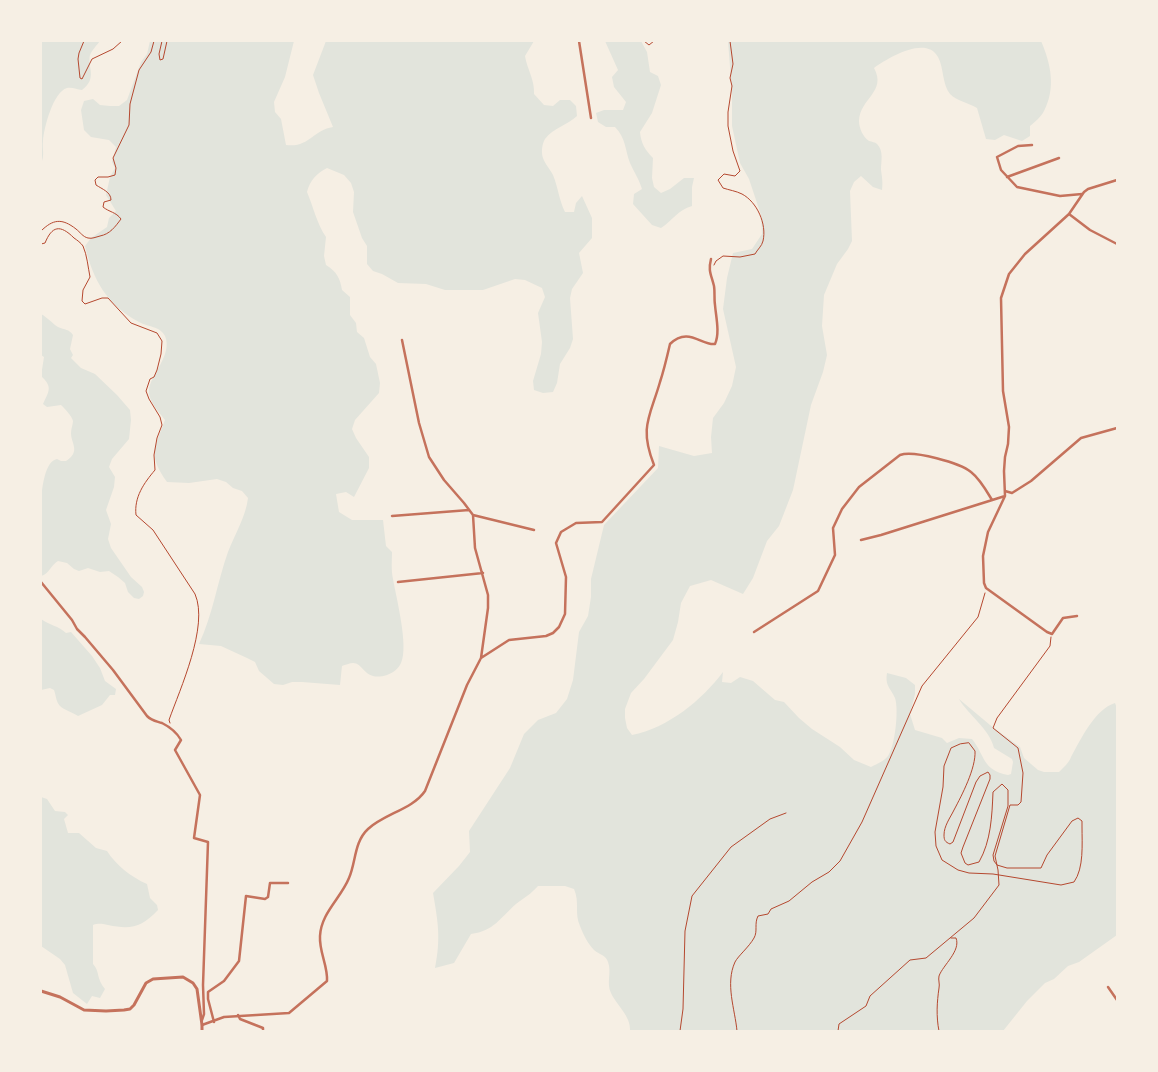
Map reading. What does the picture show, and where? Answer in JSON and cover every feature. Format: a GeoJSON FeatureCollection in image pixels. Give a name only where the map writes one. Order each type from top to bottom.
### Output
{"type":"FeatureCollection","features":[{"type":"Feature","properties":{"kind":"street"},"geometry":{"type":"LineString","coordinates":[[579,41],[591,118]]}},
{"type":"Feature","properties":{"kind":"street"},"geometry":{"type":"LineString","coordinates":[[1032,144],[1018,146],[997,157],[999,166],[1007,177],[1020,188],[1060,196],[1082,194]]}},
{"type":"Feature","properties":{"kind":"street"},"geometry":{"type":"LineString","coordinates":[[1007,177],[1058,158]]}},
{"type":"Feature","properties":{"kind":"street"},"geometry":{"type":"LineString","coordinates":[[1077,616],[1063,618],[1052,634],[1030,621],[986,588],[983,578],[983,556],[988,532],[1005,491],[1004,472],[1009,427],[1003,391],[1002,298],[1009,274],[1025,254],[1069,214],[1082,194],[1088,189],[1117,180]]}},
{"type":"Feature","properties":{"kind":"street"},"geometry":{"type":"LineString","coordinates":[[1069,214],[1090,230],[1117,244]]}},
{"type":"Feature","properties":{"kind":"street"},"geometry":{"type":"LineString","coordinates":[[481,658],[509,640],[546,636],[559,627],[565,614],[566,577],[556,543],[561,532],[576,522],[602,522],[654,465],[647,448],[647,422],[670,344],[681,338],[694,336],[712,345],[717,340],[718,318],[714,288],[709,270],[711,259]]}},
{"type":"Feature","properties":{"kind":"street"},"geometry":{"type":"LineString","coordinates":[[202,1023],[214,1022],[224,1017],[289,1013],[327,981],[328,974],[320,937],[322,926],[325,917],[349,878],[362,834],[394,812],[418,800],[425,791],[467,685],[481,658],[488,595],[475,548],[472,515],[444,480],[430,458],[419,423],[402,340]]}},
{"type":"Feature","properties":{"kind":"street"},"geometry":{"type":"LineString","coordinates":[[1005,491],[1012,493],[1031,481],[1081,438],[1117,428]]}},
{"type":"Feature","properties":{"kind":"street"},"geometry":{"type":"LineString","coordinates":[[754,632],[818,591],[835,555],[833,528],[842,508],[859,486],[900,455],[904,453],[925,456],[970,471],[980,480],[992,500]]}},
{"type":"Feature","properties":{"kind":"street"},"geometry":{"type":"LineString","coordinates":[[861,540],[1004,496]]}},
{"type":"Feature","properties":{"kind":"street"},"geometry":{"type":"LineString","coordinates":[[392,516],[469,510]]}},
{"type":"Feature","properties":{"kind":"street"},"geometry":{"type":"LineString","coordinates":[[472,515],[534,530]]}},
{"type":"Feature","properties":{"kind":"street"},"geometry":{"type":"LineString","coordinates":[[398,582],[483,573]]}},
{"type":"Feature","properties":{"kind":"street"},"geometry":{"type":"LineString","coordinates":[[41,582],[72,620],[77,629],[113,670],[147,716],[152,721],[162,723],[178,735],[181,740],[175,750],[200,794],[194,838],[208,842],[203,985],[204,1014],[202,1023]]}},
{"type":"Feature","properties":{"kind":"street"},"geometry":{"type":"LineString","coordinates":[[214,1022],[208,992],[224,981],[239,961],[246,896],[265,899],[268,898],[270,883],[288,882]]}},
{"type":"Feature","properties":{"kind":"street"},"geometry":{"type":"LineString","coordinates":[[41,991],[60,997],[84,1010],[124,1010],[130,1009],[134,1005],[146,983],[154,979],[183,977],[193,983],[197,989],[202,1031]]}},
{"type":"Feature","properties":{"kind":"street"},"geometry":{"type":"LineString","coordinates":[[1108,987],[1117,1000]]}},
{"type":"Feature","properties":{"kind":"street"},"geometry":{"type":"LineString","coordinates":[[238,1016],[240,1019],[263,1028],[263,1031]]}},
{"type":"Feature","properties":{"kind":"path"},"geometry":{"type":"LineString","coordinates":[[84,41],[78,53],[80,78],[82,79],[92,59],[113,49],[122,41]]}},
{"type":"Feature","properties":{"kind":"path"},"geometry":{"type":"LineString","coordinates":[[41,231],[50,223],[62,222],[77,229],[82,235],[93,238],[106,235],[115,228],[121,219],[118,215],[107,211],[103,207],[104,202],[111,200],[111,197],[108,192],[96,185],[95,180],[98,177],[115,175],[116,168],[113,158],[128,125],[130,104],[140,70],[151,52],[154,41]]}},
{"type":"Feature","properties":{"kind":"path"},"geometry":{"type":"LineString","coordinates":[[162,41],[159,54],[160,60],[163,59],[167,41]]}},
{"type":"Feature","properties":{"kind":"path"},"geometry":{"type":"LineString","coordinates":[[644,41],[648,45],[654,41]]}},
{"type":"Feature","properties":{"kind":"path"},"geometry":{"type":"LineString","coordinates":[[713,268],[716,261],[723,256],[740,257],[755,254],[763,241],[762,222],[755,206],[740,192],[723,188],[718,180],[724,174],[735,176],[740,171],[732,151],[728,126],[732,86],[730,78],[733,64],[730,41]]}},
{"type":"Feature","properties":{"kind":"path"},"geometry":{"type":"LineString","coordinates":[[41,244],[45,243],[49,233],[54,229],[62,229],[72,235],[83,244],[90,277],[83,290],[82,301],[85,304],[102,298],[108,298],[131,322],[157,333],[162,341],[157,370],[154,377],[150,379],[146,392],[160,417],[162,425],[157,438],[155,470],[142,485],[136,515],[153,530],[195,594],[198,602],[196,633],[192,654],[169,720],[173,731]]}},
{"type":"Feature","properties":{"kind":"path"},"geometry":{"type":"LineString","coordinates":[[737,1031],[731,997],[732,974],[735,960],[747,949],[756,933],[755,922],[758,916],[768,914],[789,901],[840,861],[855,836],[922,686],[978,617],[986,588]]}},
{"type":"Feature","properties":{"kind":"path"},"geometry":{"type":"LineString","coordinates":[[838,1031],[839,1024],[866,1006],[870,996],[910,960],[926,958],[974,918],[999,885],[995,856],[1010,805],[1018,805],[1021,802],[1022,773],[1018,748],[993,728],[996,718],[1050,646],[1052,634]]}},
{"type":"Feature","properties":{"kind":"path"},"geometry":{"type":"LineString","coordinates":[[960,744],[973,746],[975,756],[967,780],[945,829],[944,839],[946,842],[950,844],[953,842],[976,782],[980,776],[988,772],[990,775],[990,780],[965,839],[961,853],[964,863],[968,865],[979,862],[986,849],[994,792],[1002,784],[1008,790],[1009,797],[993,855],[997,865],[1006,868],[1041,868],[1047,855],[1072,822],[1078,818],[1082,821],[1080,868],[1074,882],[1061,885],[998,875],[976,874],[958,870],[942,860],[936,846],[935,832],[943,787],[944,766],[951,748],[960,744]]}},
{"type":"Feature","properties":{"kind":"path"},"geometry":{"type":"LineString","coordinates":[[680,1031],[685,931],[692,896],[731,847],[770,819],[786,813]]}},
{"type":"Feature","properties":{"kind":"path"},"geometry":{"type":"LineString","coordinates":[[939,1031],[936,1001],[940,986],[939,977],[958,944],[956,938],[951,938]]}},
{"type":"Feature","properties":{"kind":"shaded area"},"geometry":{"type":"Polygon","coordinates":[[[41,41],[100,41],[90,55],[91,77],[87,86],[82,90],[67,88],[57,96],[45,128],[41,164],[41,41]]]}},
{"type":"Feature","properties":{"kind":"shaded area"},"geometry":{"type":"Polygon","coordinates":[[[150,41],[294,41],[285,77],[274,102],[275,112],[281,119],[286,145],[300,144],[320,132],[333,127],[313,75],[326,41],[534,41],[525,56],[534,94],[544,105],[553,106],[560,100],[570,100],[576,106],[577,116],[548,135],[542,148],[543,158],[553,175],[565,212],[574,212],[576,203],[582,196],[592,218],[592,238],[579,253],[583,273],[572,289],[570,298],[573,339],[560,364],[557,383],[553,392],[543,393],[534,390],[533,381],[541,354],[542,342],[538,313],[545,297],[542,288],[525,280],[515,279],[483,290],[445,290],[426,284],[398,283],[373,271],[367,264],[367,246],[362,238],[353,212],[354,192],[351,183],[344,175],[327,168],[314,177],[308,188],[307,192],[326,237],[324,256],[326,265],[333,270],[339,279],[342,290],[350,297],[350,315],[356,323],[357,332],[364,338],[370,357],[376,364],[380,383],[379,393],[355,420],[352,429],[369,457],[369,468],[354,497],[346,492],[336,494],[339,512],[352,520],[383,520],[386,546],[392,552],[392,576],[404,645],[400,665],[396,670],[387,675],[374,676],[357,664],[352,663],[342,666],[340,685],[302,682],[292,682],[283,685],[274,684],[259,671],[255,662],[221,646],[199,644],[208,621],[228,552],[243,518],[248,498],[242,491],[217,479],[189,483],[167,482],[161,473],[155,458],[155,452],[165,420],[152,402],[149,390],[150,384],[164,357],[167,343],[165,336],[157,328],[142,324],[128,315],[110,299],[97,281],[85,246],[91,238],[107,227],[109,218],[116,211],[106,195],[110,177],[115,168],[112,162],[116,147],[109,140],[91,137],[84,130],[81,110],[84,101],[93,99],[100,105],[110,106],[119,106],[127,100],[141,62],[147,54],[150,41]]]}},
{"type":"Feature","properties":{"kind":"shaded area"},"geometry":{"type":"Polygon","coordinates":[[[605,41],[641,41],[647,52],[650,72],[658,76],[661,85],[652,113],[640,132],[644,146],[653,158],[652,178],[654,187],[661,193],[670,189],[684,178],[694,178],[692,206],[679,213],[661,228],[652,225],[633,204],[634,194],[642,189],[630,163],[619,131],[615,127],[606,127],[598,122],[596,113],[604,110],[623,110],[626,102],[614,87],[612,77],[618,70],[605,41]]]}},
{"type":"Feature","properties":{"kind":"shaded area"},"geometry":{"type":"Polygon","coordinates":[[[728,41],[1041,41],[1050,67],[1051,85],[1048,102],[1041,115],[1030,126],[1030,136],[1022,141],[1004,135],[995,140],[986,139],[977,108],[950,94],[947,90],[940,61],[932,51],[925,48],[907,50],[874,68],[877,83],[860,113],[859,121],[865,137],[869,141],[876,143],[881,150],[882,190],[873,187],[861,176],[854,182],[850,191],[852,241],[837,264],[824,295],[822,326],[827,355],[811,405],[793,490],[779,526],[767,541],[753,578],[743,594],[711,580],[690,586],[681,603],[673,640],[631,693],[625,709],[627,728],[632,735],[645,731],[658,726],[683,711],[705,693],[723,672],[722,682],[731,683],[740,677],[753,681],[775,700],[784,702],[812,729],[840,747],[854,760],[871,767],[888,756],[894,736],[896,704],[895,698],[887,684],[887,673],[906,678],[915,685],[915,694],[910,714],[915,730],[942,738],[947,743],[959,738],[972,739],[985,761],[993,770],[1008,775],[1011,774],[1012,759],[994,748],[988,734],[959,699],[1020,747],[1024,758],[1038,770],[1044,772],[1059,772],[1069,761],[1095,718],[1101,711],[1115,703],[1117,708],[1117,935],[1079,962],[1068,966],[1054,979],[1045,983],[1027,1001],[1003,1031],[630,1031],[626,1016],[610,989],[607,960],[594,950],[586,939],[578,921],[577,899],[574,889],[565,886],[538,886],[491,927],[471,934],[454,963],[435,968],[438,930],[433,893],[470,852],[469,831],[510,768],[524,734],[538,720],[556,713],[567,699],[573,680],[579,632],[588,616],[591,579],[604,525],[658,468],[659,446],[694,456],[712,453],[713,418],[724,403],[732,386],[736,367],[723,309],[727,278],[733,253],[752,249],[762,234],[761,215],[749,179],[740,163],[732,126],[732,93],[728,41]]]}},
{"type":"Feature","properties":{"kind":"shaded area"},"geometry":{"type":"Polygon","coordinates":[[[41,314],[58,327],[73,335],[70,349],[73,355],[71,358],[81,368],[95,374],[130,410],[129,439],[112,459],[109,467],[115,477],[114,487],[106,510],[111,524],[108,539],[111,548],[131,577],[142,587],[143,596],[139,599],[134,598],[128,592],[125,583],[109,571],[100,572],[88,568],[79,571],[67,563],[58,561],[41,576],[40,511],[45,476],[50,464],[57,459],[66,461],[71,457],[74,447],[71,437],[73,421],[68,412],[61,405],[47,407],[43,404],[49,389],[41,376],[44,357],[41,355],[41,314]]]}},
{"type":"Feature","properties":{"kind":"shaded area"},"geometry":{"type":"Polygon","coordinates":[[[41,619],[66,633],[71,632],[92,656],[100,668],[105,681],[116,689],[115,695],[110,695],[102,705],[78,716],[60,706],[54,690],[50,688],[41,690],[41,619]]]}},
{"type":"Feature","properties":{"kind":"shaded area"},"geometry":{"type":"Polygon","coordinates":[[[41,797],[47,799],[55,811],[65,812],[68,815],[64,819],[68,833],[79,833],[96,848],[107,851],[124,870],[147,884],[150,898],[157,905],[158,910],[152,916],[136,926],[93,925],[93,964],[105,989],[100,998],[92,996],[87,1004],[73,993],[65,965],[60,959],[41,946],[41,797]]]}}]}
